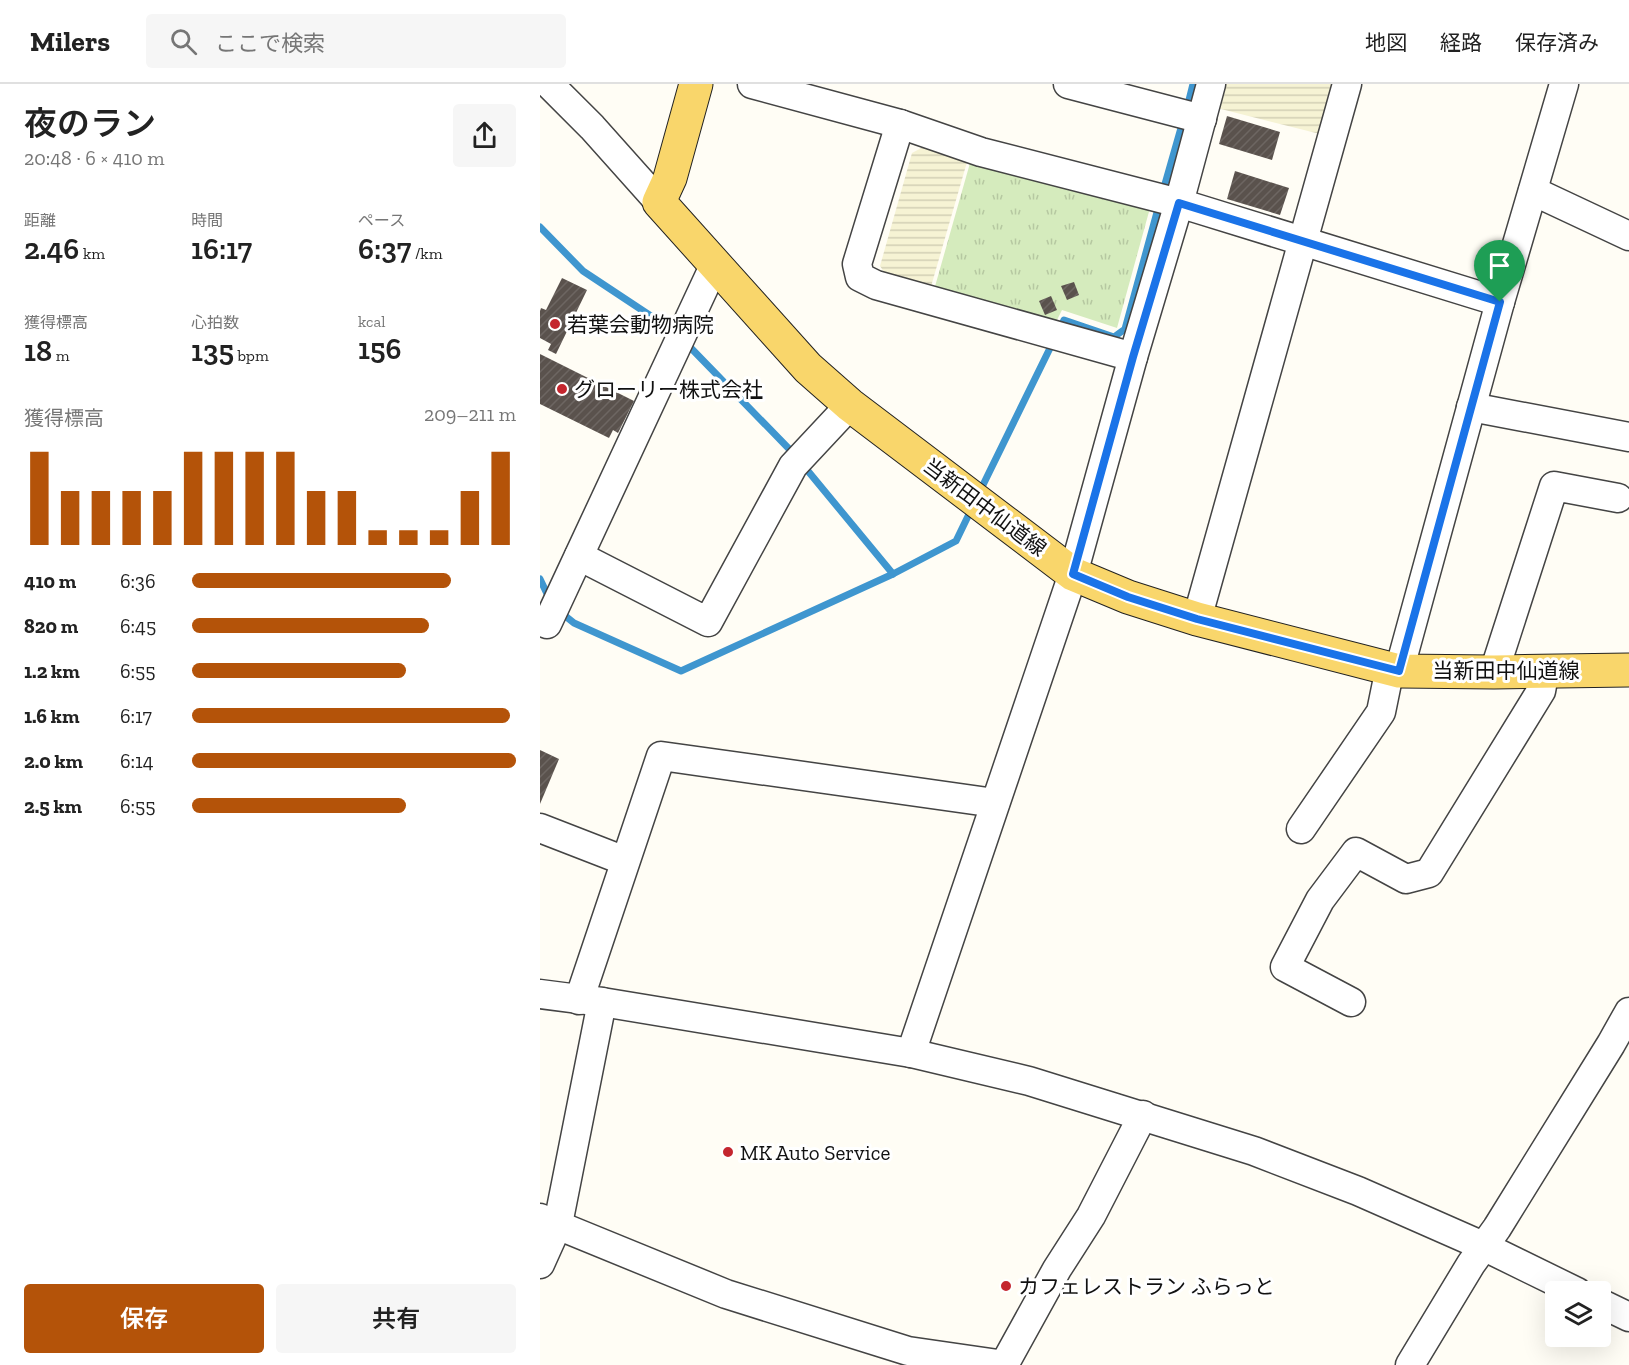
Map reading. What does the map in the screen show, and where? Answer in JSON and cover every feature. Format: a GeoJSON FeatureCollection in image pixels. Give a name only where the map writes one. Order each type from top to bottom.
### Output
{"type":"FeatureCollection","features":[{"type":"Feature","properties":{"kind":"main road"},"geometry":{"type":"LineString","coordinates":[[659,202],[670,178],[696,84]]}},
{"type":"Feature","properties":{"kind":"main road","name":"当新田中仙道線"},"geometry":{"type":"LineString","coordinates":[[659,202],[808,368],[850,405],[1073,574],[1128,597],[1197,619],[1394,669],[1494,672],[1629,669]]}},
{"type":"Feature","properties":{"kind":"street"},"geometry":{"type":"LineString","coordinates":[[549,84],[592,127],[659,202]]}},
{"type":"Feature","properties":{"kind":"street"},"geometry":{"type":"LineString","coordinates":[[752,84],[900,124],[981,152],[1167,200],[1500,302]]}},
{"type":"Feature","properties":{"kind":"street"},"geometry":{"type":"LineString","coordinates":[[1068,84],[1190,116]]}},
{"type":"Feature","properties":{"kind":"street"},"geometry":{"type":"LineString","coordinates":[[911,1053],[1073,574],[1133,357],[1167,200],[1190,116],[1211,84]]}},
{"type":"Feature","properties":{"kind":"street"},"geometry":{"type":"LineString","coordinates":[[1197,619],[1347,84]]}},
{"type":"Feature","properties":{"kind":"street"},"geometry":{"type":"LineString","coordinates":[[1301,829],[1381,712],[1472,407],[1500,302],[1564,84]]}},
{"type":"Feature","properties":{"kind":"street"},"geometry":{"type":"LineString","coordinates":[[900,124],[857,264],[860,277],[876,285],[1133,357]]}},
{"type":"Feature","properties":{"kind":"street"},"geometry":{"type":"LineString","coordinates":[[1533,191],[1629,236]]}},
{"type":"Feature","properties":{"kind":"street"},"geometry":{"type":"LineString","coordinates":[[550,612],[579,556],[715,264]]}},
{"type":"Feature","properties":{"kind":"street"},"geometry":{"type":"LineString","coordinates":[[579,556],[708,622],[799,460],[850,405]]}},
{"type":"Feature","properties":{"kind":"street"},"geometry":{"type":"LineString","coordinates":[[1472,407],[1629,437]]}},
{"type":"Feature","properties":{"kind":"street"},"geometry":{"type":"LineString","coordinates":[[1494,672],[1554,486],[1618,498]]}},
{"type":"Feature","properties":{"kind":"street"},"geometry":{"type":"LineString","coordinates":[[1351,1002],[1285,967],[1320,900],[1356,852],[1406,879],[1429,873],[1541,691],[1545,670]]}},
{"type":"Feature","properties":{"kind":"street"},"geometry":{"type":"LineString","coordinates":[[540,1264],[591,1001],[625,861],[661,756],[995,803]]}},
{"type":"Feature","properties":{"kind":"street"},"geometry":{"type":"LineString","coordinates":[[540,828],[625,861]]}},
{"type":"Feature","properties":{"kind":"street"},"geometry":{"type":"LineString","coordinates":[[540,994],[911,1053],[1029,1081],[1254,1151],[1358,1191],[1483,1246],[1555,1281]]}},
{"type":"Feature","properties":{"kind":"street"},"geometry":{"type":"LineString","coordinates":[[1410,1365],[1483,1246],[1620,1048],[1629,1012]]}},
{"type":"Feature","properties":{"kind":"street"},"geometry":{"type":"LineString","coordinates":[[549,1221],[726,1294],[908,1351],[1005,1365],[1058,1269],[1091,1216],[1143,1116]]}},
{"type":"Feature","properties":{"kind":"street"},"geometry":{"type":"LineString","coordinates":[[1611,1308],[1629,1317]]}},
{"type":"Feature","properties":{"kind":"shaded area"},"geometry":{"type":"Polygon","coordinates":[[[1224,84],[1334,84],[1320,134],[1217,108],[1224,84]]]}},
{"type":"Feature","properties":{"kind":"shaded area"},"geometry":{"type":"Polygon","coordinates":[[[925,146],[967,162],[930,290],[888,278],[880,266],[912,153],[925,146]]]}},
{"type":"Feature","properties":{"kind":"green space"},"geometry":{"type":"Polygon","coordinates":[[[970,163],[1150,208],[1117,328],[1062,310],[1054,326],[934,290],[970,163]]]}},
{"type":"Feature","properties":{"kind":"building"},"geometry":{"type":"Polygon","coordinates":[[[1227,116],[1280,132],[1272,160],[1219,144],[1227,116]]]}},
{"type":"Feature","properties":{"kind":"building"},"geometry":{"type":"Polygon","coordinates":[[[1235,171],[1289,188],[1280,215],[1227,199],[1235,171]]]}},
{"type":"Feature","properties":{"kind":"building","name":"若葉会動物病院"},"geometry":{"type":"Polygon","coordinates":[[[562,278],[587,290],[556,354],[548,350],[551,344],[540,338],[540,311],[541,308],[546,310],[562,278]]]}},
{"type":"Feature","properties":{"kind":"building"},"geometry":{"type":"Polygon","coordinates":[[[1074,282],[1079,295],[1067,300],[1061,286],[1074,282]]]}},
{"type":"Feature","properties":{"kind":"building"},"geometry":{"type":"Polygon","coordinates":[[[1051,296],[1057,310],[1045,315],[1039,301],[1051,296]]]}},
{"type":"Feature","properties":{"kind":"building"},"geometry":{"type":"Polygon","coordinates":[[[540,354],[634,401],[618,433],[613,430],[609,438],[540,404],[540,354]]]}},
{"type":"Feature","properties":{"kind":"building"},"geometry":{"type":"Polygon","coordinates":[[[540,750],[559,759],[540,804],[540,750]]]}},
{"type":"Feature","properties":{"kind":"waterway"},"geometry":{"type":"LineString","coordinates":[[1187,108],[1193,84]]}},
{"type":"Feature","properties":{"kind":"waterway"},"geometry":{"type":"LineString","coordinates":[[1163,191],[1183,121]]}},
{"type":"Feature","properties":{"kind":"waterway"},"geometry":{"type":"LineString","coordinates":[[1060,329],[1064,320],[1114,337],[1125,329],[1159,205]]}},
{"type":"Feature","properties":{"kind":"waterway"},"geometry":{"type":"LineString","coordinates":[[540,227],[583,271],[676,335]]}},
{"type":"Feature","properties":{"kind":"waterway"},"geometry":{"type":"LineString","coordinates":[[982,487],[1053,342]]}},
{"type":"Feature","properties":{"kind":"waterway"},"geometry":{"type":"LineString","coordinates":[[687,344],[794,454]]}},
{"type":"Feature","properties":{"kind":"waterway"},"geometry":{"type":"LineString","coordinates":[[803,465],[893,574]]}},
{"type":"Feature","properties":{"kind":"waterway"},"geometry":{"type":"LineString","coordinates":[[559,611],[574,623],[681,671],[893,574],[956,541],[971,510]]}},
{"type":"Feature","properties":{"kind":"waterway"},"geometry":{"type":"LineString","coordinates":[[540,579],[550,600]]}},
{"type":"Feature","properties":{"kind":"place","name":"若葉会動物病院"},"geometry":{"type":"Point","coordinates":[555,324]}},
{"type":"Feature","properties":{"kind":"place","name":"グローリー株式会社"},"geometry":{"type":"Point","coordinates":[562,389]}},
{"type":"Feature","properties":{"kind":"place","name":"MK Auto Service"},"geometry":{"type":"Point","coordinates":[728,1152]}},
{"type":"Feature","properties":{"kind":"place","name":"カフェレストラン ふらっと"},"geometry":{"type":"Point","coordinates":[1006,1286]}},
{"type":"Feature","properties":{"kind":"route"},"geometry":{"type":"LineString","coordinates":[[1179,203],[1500,302],[1399,671],[1197,619],[1128,597],[1073,574],[1133,357],[1179,203]]}}]}
